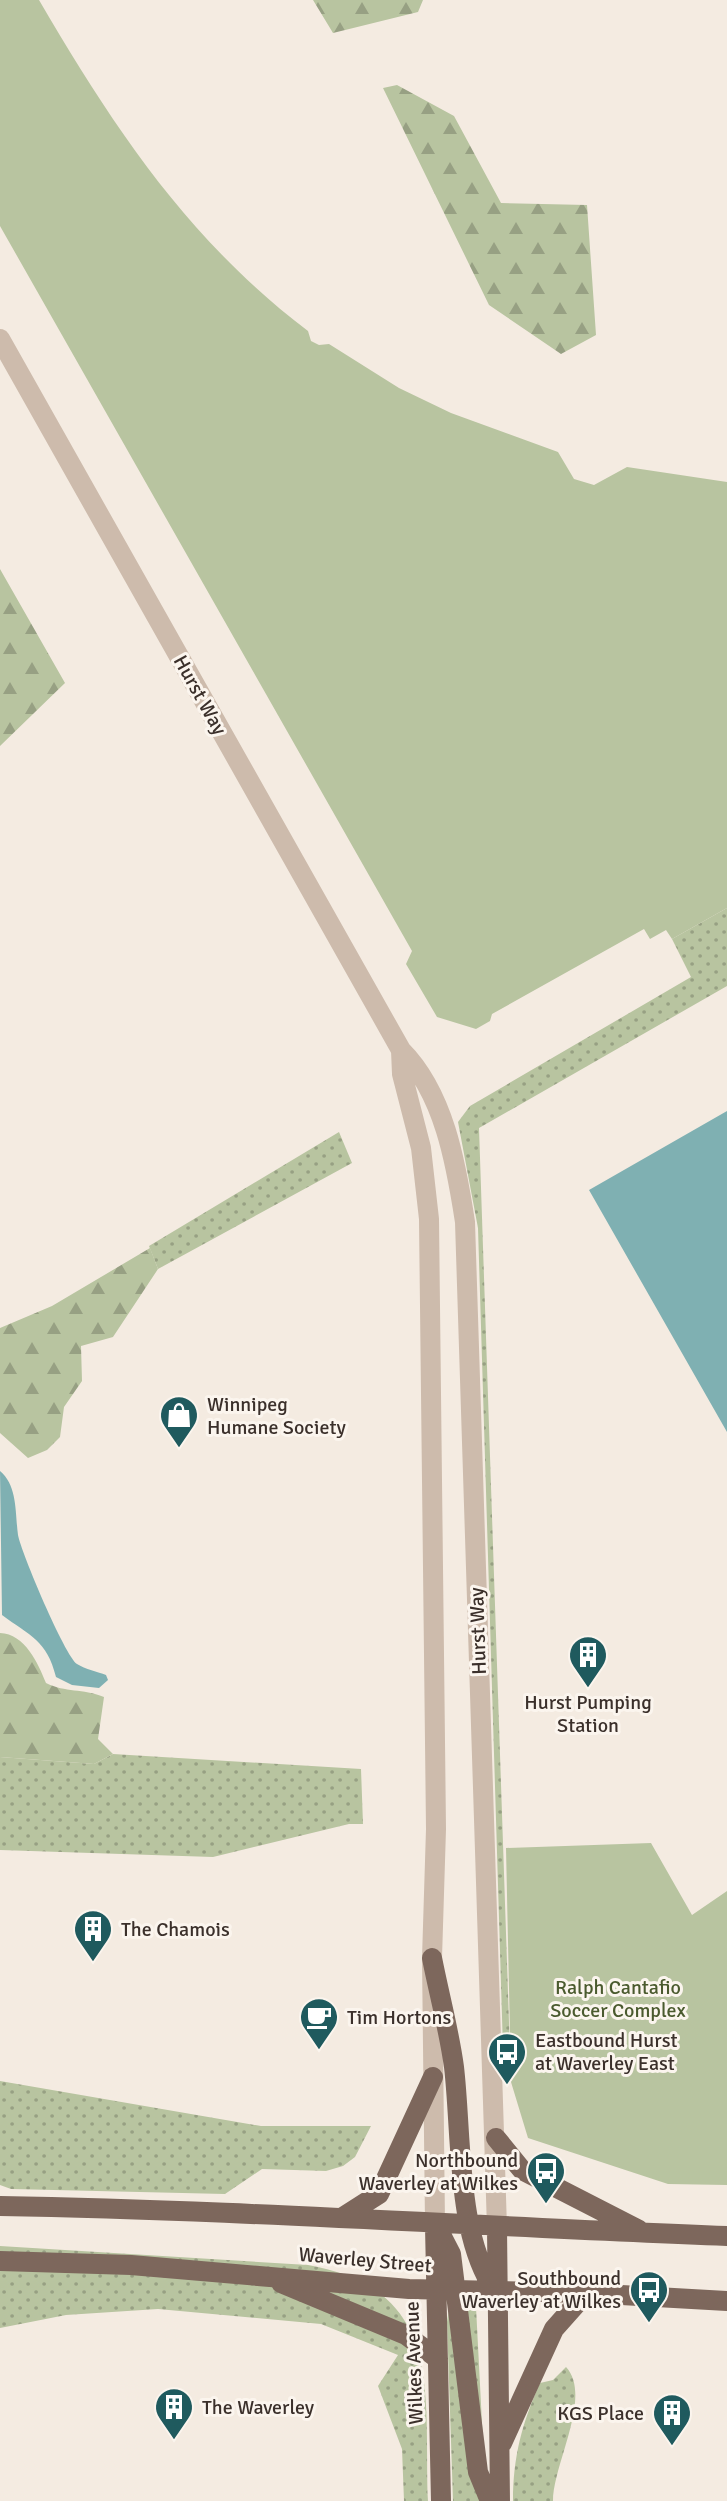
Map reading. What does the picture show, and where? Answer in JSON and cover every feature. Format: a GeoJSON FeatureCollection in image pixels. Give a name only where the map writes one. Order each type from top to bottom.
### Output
{"type":"FeatureCollection","features":[{"type":"Feature","properties":{"kind":"main road"},"geometry":{"type":"LineString","coordinates":[[432,1958],[453,2062],[467,2225],[482,2272],[496,2292]]}},
{"type":"Feature","properties":{"kind":"main road"},"geometry":{"type":"LineString","coordinates":[[343,2217],[379,2194],[433,2077]]}},
{"type":"Feature","properties":{"kind":"main road"},"geometry":{"type":"LineString","coordinates":[[496,2138],[522,2170],[646,2233]]}},
{"type":"Feature","properties":{"kind":"main road","name":"Waverley Street"},"geometry":{"type":"LineString","coordinates":[[0,2206],[343,2217],[497,2228],[727,2236]]}},
{"type":"Feature","properties":{"kind":"main road"},"geometry":{"type":"LineString","coordinates":[[435,2223],[451,2254],[458,2290],[478,2472],[490,2501]]}},
{"type":"Feature","properties":{"kind":"main road","name":"Wilkes Avenue"},"geometry":{"type":"LineString","coordinates":[[435,2223],[441,2501]]}},
{"type":"Feature","properties":{"kind":"main road"},"geometry":{"type":"LineString","coordinates":[[497,2228],[500,2501]]}},
{"type":"Feature","properties":{"kind":"main road","name":"Waverley Street"},"geometry":{"type":"LineString","coordinates":[[0,2261],[131,2265],[436,2290],[586,2293],[727,2301]]}},
{"type":"Feature","properties":{"kind":"main road"},"geometry":{"type":"LineString","coordinates":[[258,2274],[406,2335],[438,2359]]}},
{"type":"Feature","properties":{"kind":"main road"},"geometry":{"type":"LineString","coordinates":[[498,2450],[554,2329],[586,2293]]}},
{"type":"Feature","properties":{"kind":"street","name":"Hurst Way"},"geometry":{"type":"LineString","coordinates":[[0,339],[401,1050],[418,1067],[436,1105],[456,1173],[465,1222],[497,2228]]}},
{"type":"Feature","properties":{"kind":"street","name":"Hurst Way"},"geometry":{"type":"LineString","coordinates":[[401,1050],[402,1074],[421,1148],[429,1219],[436,1829],[432,1958],[435,2223]]}},
{"type":"Feature","properties":{"kind":"green space"},"geometry":{"type":"Polygon","coordinates":[[[0,0],[39,0],[125,137],[157,179],[226,259],[308,331],[311,341],[319,345],[329,344],[399,388],[451,413],[558,452],[574,479],[594,485],[627,467],[727,482],[727,908],[672,939],[666,930],[650,939],[644,929],[492,1014],[490,1021],[476,1029],[437,1017],[406,964],[412,951],[0,226],[0,0]]]}},
{"type":"Feature","properties":{"kind":"green space"},"geometry":{"type":"Polygon","coordinates":[[[313,0],[423,0],[418,12],[333,33],[313,0]]]}},
{"type":"Feature","properties":{"kind":"green space"},"geometry":{"type":"Polygon","coordinates":[[[397,85],[454,116],[501,203],[587,205],[596,335],[561,354],[489,305],[383,88],[397,85]]]}},
{"type":"Feature","properties":{"kind":"green space"},"geometry":{"type":"Polygon","coordinates":[[[0,569],[65,683],[0,746],[0,569]]]}},
{"type":"Feature","properties":{"kind":"green space"},"geometry":{"type":"Polygon","coordinates":[[[727,908],[727,986],[479,1128],[511,2082],[504,2082],[478,1228],[458,1122],[470,1106],[691,977],[672,939],[727,908]]]}},
{"type":"Feature","properties":{"kind":"green space"},"geometry":{"type":"Polygon","coordinates":[[[339,1132],[352,1163],[158,1269],[149,1246],[339,1132]]]}},
{"type":"Feature","properties":{"kind":"green space"},"geometry":{"type":"Polygon","coordinates":[[[150,1248],[158,1269],[113,1337],[81,1346],[82,1381],[64,1407],[60,1437],[47,1450],[28,1458],[0,1433],[0,1328],[52,1306],[150,1248]]]}},
{"type":"Feature","properties":{"kind":"green space"},"geometry":{"type":"Polygon","coordinates":[[[0,1633],[17,1638],[23,1644],[35,1659],[46,1683],[104,1697],[98,1739],[113,1754],[94,1764],[0,1757],[0,1633]]]}},
{"type":"Feature","properties":{"kind":"green space"},"geometry":{"type":"Polygon","coordinates":[[[113,1754],[361,1769],[363,1824],[349,1824],[213,1857],[0,1850],[0,1757],[94,1764],[113,1754]]]}},
{"type":"Feature","properties":{"kind":"green space","name":"Ralph Cantafio Soccer Complex"},"geometry":{"type":"Polygon","coordinates":[[[651,1843],[692,1915],[727,1891],[727,2185],[668,2184],[528,2138],[511,2082],[506,1848],[651,1843]]]}},
{"type":"Feature","properties":{"kind":"green space"},"geometry":{"type":"Polygon","coordinates":[[[0,2081],[261,2126],[371,2126],[355,2157],[343,2166],[326,2171],[262,2169],[225,2194],[11,2189],[0,2185],[0,2081]]]}},
{"type":"Feature","properties":{"kind":"green space"},"geometry":{"type":"Polygon","coordinates":[[[0,2246],[308,2265],[352,2278],[384,2297],[405,2321],[418,2351],[427,2422],[428,2501],[404,2501],[402,2449],[378,2386],[398,2355],[321,2324],[158,2309],[66,2315],[0,2328],[0,2246]]]}},
{"type":"Feature","properties":{"kind":"green space"},"geometry":{"type":"Polygon","coordinates":[[[476,2307],[486,2501],[453,2501],[447,2322],[449,2309],[476,2307]]]}},
{"type":"Feature","properties":{"kind":"green space"},"geometry":{"type":"Polygon","coordinates":[[[566,2367],[573,2380],[574,2412],[553,2501],[513,2501],[517,2455],[534,2398],[540,2383],[553,2380],[566,2367]]]}},
{"type":"Feature","properties":{"kind":"water"},"geometry":{"type":"Polygon","coordinates":[[[727,1111],[727,1432],[589,1190],[727,1111]]]}},
{"type":"Feature","properties":{"kind":"water"},"geometry":{"type":"Polygon","coordinates":[[[0,1471],[13,1492],[18,1535],[44,1603],[77,1664],[106,1675],[108,1680],[99,1688],[72,1685],[56,1677],[42,1647],[2,1615],[0,1471]]]}},
{"type":"Feature","properties":{"kind":"place","name":"Winnipeg Humane Society"},"geometry":{"type":"Point","coordinates":[179,1449]}},
{"type":"Feature","properties":{"kind":"place","name":"Hurst Pumping Station"},"geometry":{"type":"Point","coordinates":[588,1689]}},
{"type":"Feature","properties":{"kind":"place","name":"The Chamois"},"geometry":{"type":"Point","coordinates":[93,1963]}},
{"type":"Feature","properties":{"kind":"place","name":"Tim Hortons"},"geometry":{"type":"Point","coordinates":[319,2051]}},
{"type":"Feature","properties":{"kind":"place","name":"Eastbound Hurst at Waverley East"},"geometry":{"type":"Point","coordinates":[507,2086]}},
{"type":"Feature","properties":{"kind":"place","name":"Northbound Waverley at Wilkes"},"geometry":{"type":"Point","coordinates":[546,2205]}},
{"type":"Feature","properties":{"kind":"place","name":"Southbound Waverley at Wilkes"},"geometry":{"type":"Point","coordinates":[649,2324]}},
{"type":"Feature","properties":{"kind":"place","name":"The Waverley"},"geometry":{"type":"Point","coordinates":[174,2441]}},
{"type":"Feature","properties":{"kind":"place","name":"KGS Place"},"geometry":{"type":"Point","coordinates":[672,2447]}}]}
